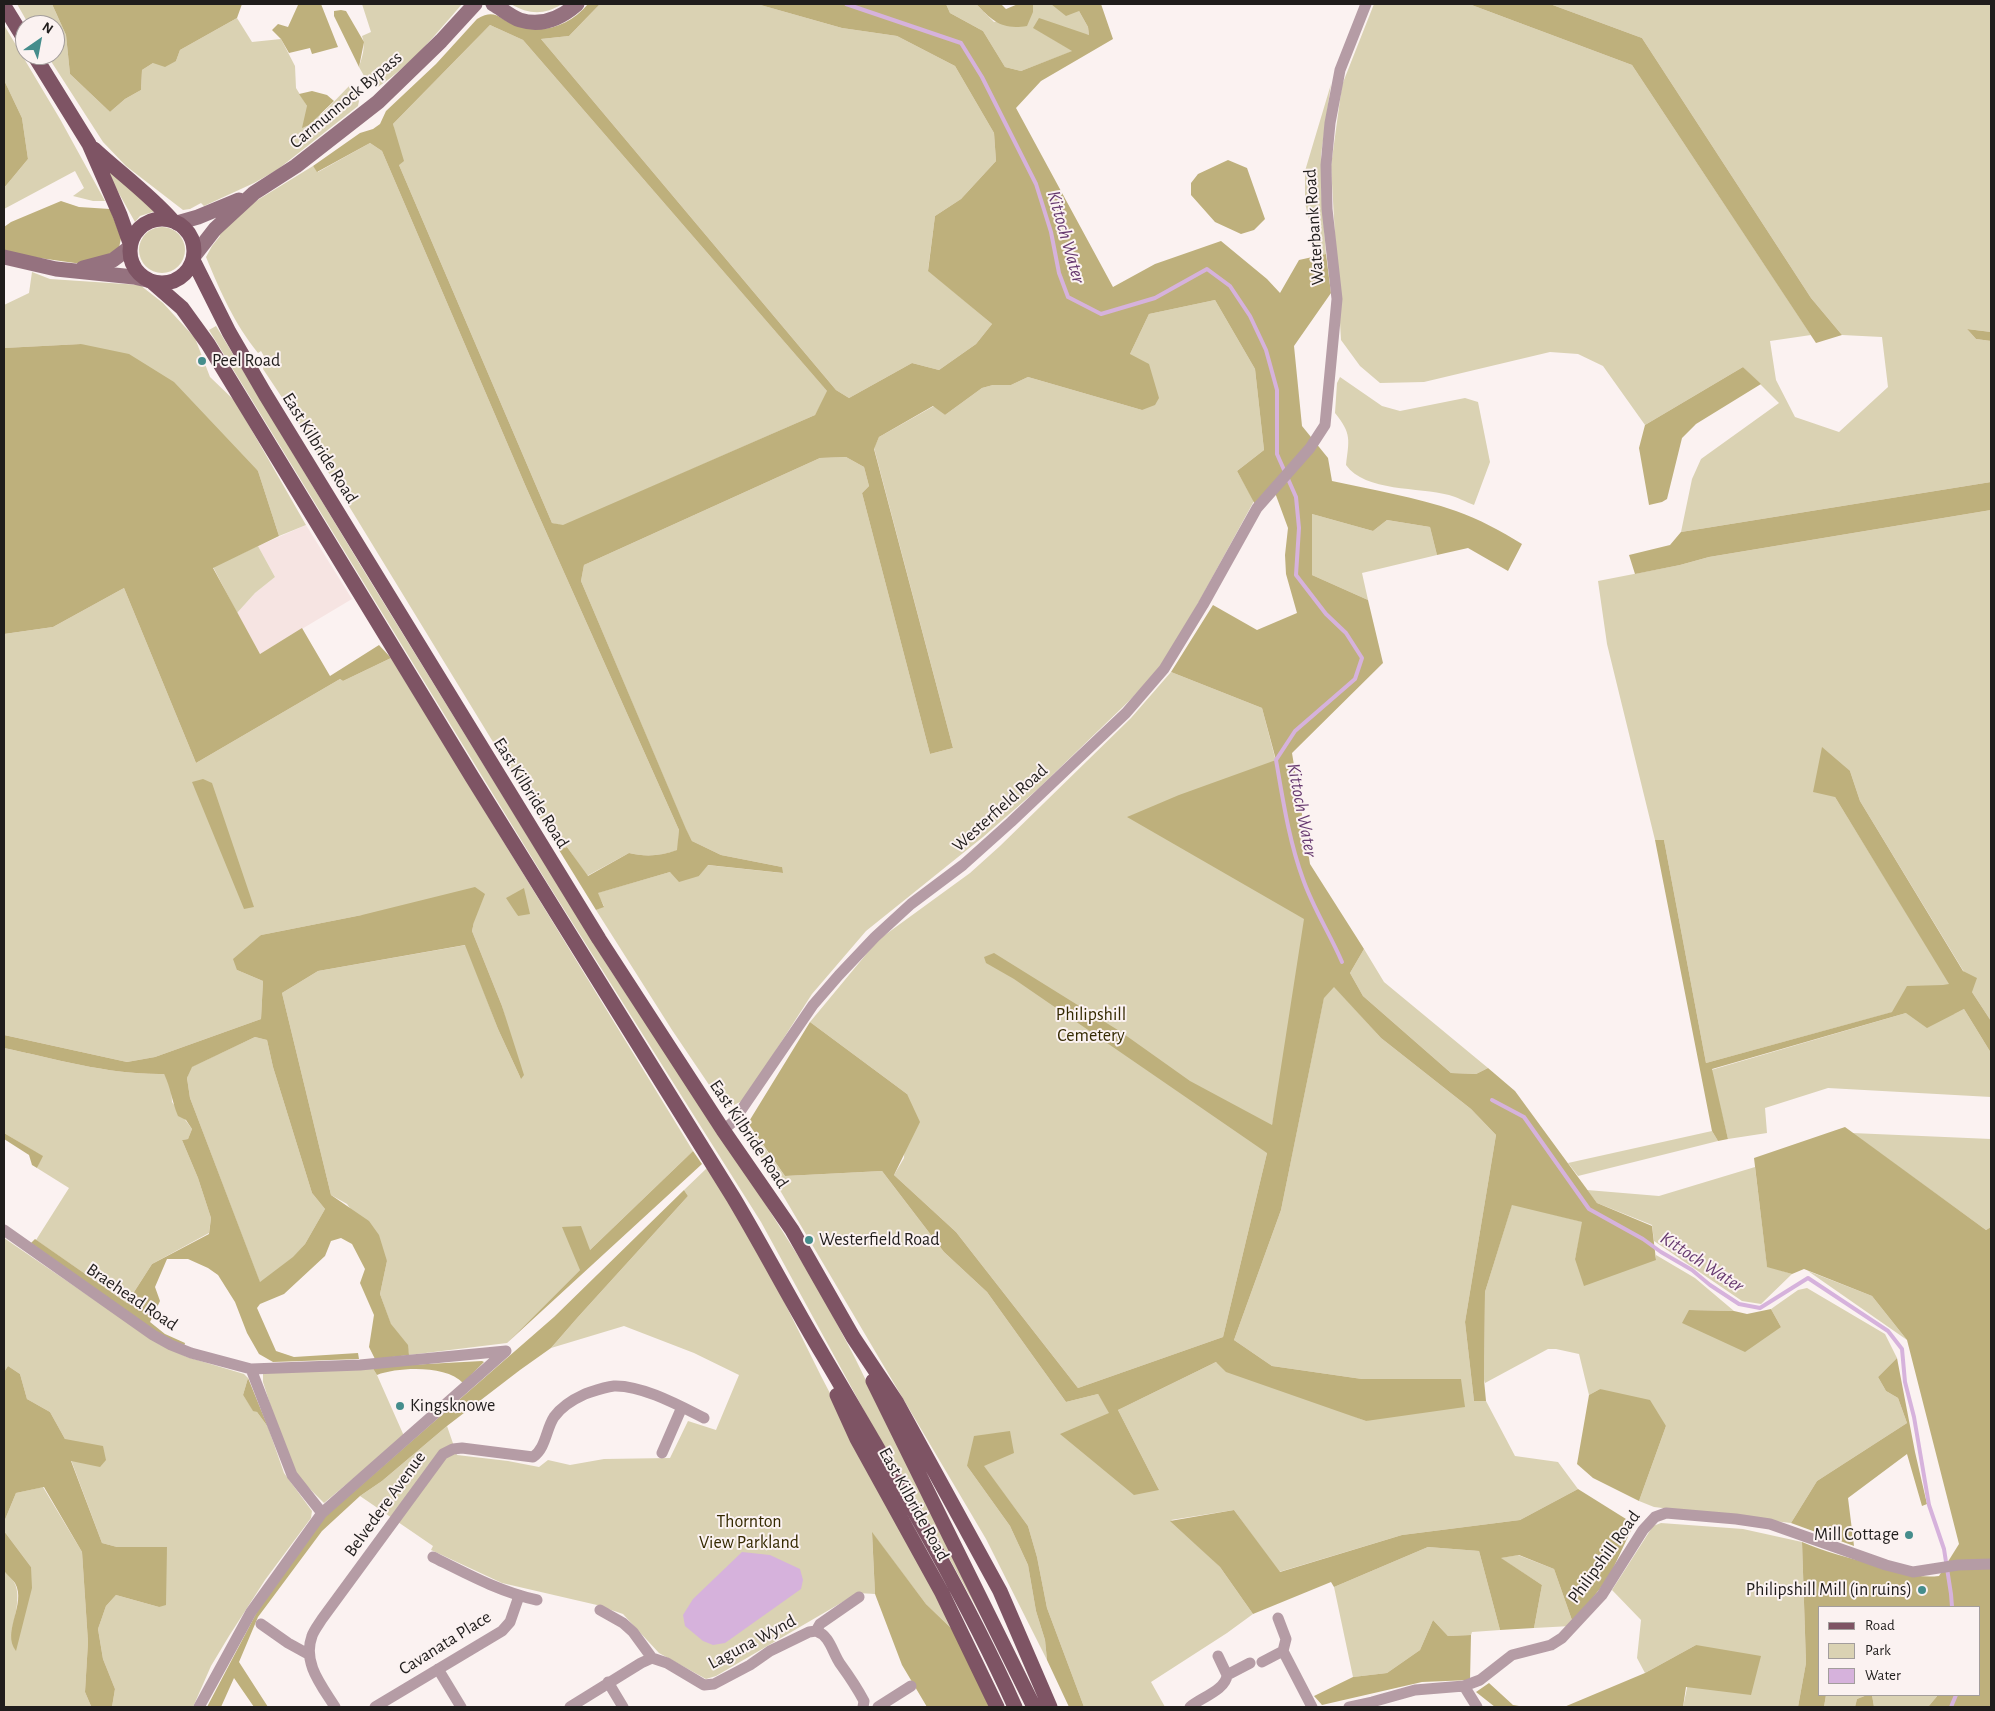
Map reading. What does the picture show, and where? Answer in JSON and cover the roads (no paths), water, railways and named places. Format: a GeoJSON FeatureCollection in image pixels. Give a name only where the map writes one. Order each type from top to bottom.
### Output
{"type":"FeatureCollection","features":[{"type":"Feature","properties":{"kind":"main road","name":"Carmunnock Bypass"},"geometry":{"type":"LineString","coordinates":[[193,258],[214,229],[254,193],[296,166],[378,102],[441,41],[475,4]]}},
{"type":"Feature","properties":{"kind":"main road"},"geometry":{"type":"LineString","coordinates":[[493,4],[520,20],[545,22],[564,15],[577,4]]}},
{"type":"Feature","properties":{"kind":"main road"},"geometry":{"type":"LineString","coordinates":[[4,6],[15,24]]}},
{"type":"Feature","properties":{"kind":"main road"},"geometry":{"type":"LineString","coordinates":[[40,65],[89,144],[120,215],[130,246],[131,260],[134,268],[149,281]]}},
{"type":"Feature","properties":{"kind":"main road"},"geometry":{"type":"LineString","coordinates":[[4,257],[39,266],[134,277],[162,284],[174,281],[188,270],[193,258],[192,240],[188,232],[89,144]]}},
{"type":"Feature","properties":{"kind":"main road","name":"Carmunnock Bypass"},"geometry":{"type":"LineString","coordinates":[[175,221],[198,217],[254,193]]}},
{"type":"Feature","properties":{"kind":"main road"},"geometry":{"type":"LineString","coordinates":[[74,270],[100,265],[113,260],[130,246],[135,233],[146,223],[155,220],[175,221]]}},
{"type":"Feature","properties":{"kind":"main road","name":"East Kilbride Road"},"geometry":{"type":"LineString","coordinates":[[193,258],[225,324],[265,394],[599,939],[722,1130],[792,1230],[853,1337],[897,1403],[1000,1591],[1050,1707]]}},
{"type":"Feature","properties":{"kind":"main road","name":"East Kilbride Road"},"geometry":{"type":"LineString","coordinates":[[149,281],[182,308],[208,344],[472,777],[733,1197],[801,1318],[906,1494],[948,1570],[1015,1707]]}},
{"type":"Feature","properties":{"kind":"main road","name":"East Kilbride Road"},"geometry":{"type":"LineString","coordinates":[[801,1318],[857,1439],[914,1540],[997,1707]]}},
{"type":"Feature","properties":{"kind":"main road","name":"East Kilbride Road"},"geometry":{"type":"LineString","coordinates":[[853,1337],[886,1408],[1034,1707]]}},
{"type":"Feature","properties":{"kind":"street","name":"Waterbank Road"},"geometry":{"type":"LineString","coordinates":[[1274,490],[1310,448],[1325,424],[1337,298],[1327,209],[1326,166],[1330,122],[1340,70],[1366,4]]}},
{"type":"Feature","properties":{"kind":"street","name":"Westerfield Road"},"geometry":{"type":"LineString","coordinates":[[722,1130],[733,1122],[813,1005],[838,975],[911,904],[963,865],[1126,714],[1164,669],[1203,605],[1257,508],[1274,490]]}},
{"type":"Feature","properties":{"kind":"street","name":"Braehead Road"},"geometry":{"type":"LineString","coordinates":[[4,1230],[153,1335],[191,1353],[251,1369],[360,1365],[506,1351],[322,1514]]}},
{"type":"Feature","properties":{"kind":"street"},"geometry":{"type":"LineString","coordinates":[[199,1707],[251,1612],[322,1514],[292,1475],[251,1369]]}},
{"type":"Feature","properties":{"kind":"street","name":"Belvedere Avenue"},"geometry":{"type":"LineString","coordinates":[[308,1654],[312,1636],[322,1619],[443,1454],[462,1448],[533,1457],[540,1451],[555,1416],[576,1398],[599,1389],[614,1386],[629,1387],[682,1407],[704,1418]]}},
{"type":"Feature","properties":{"kind":"street"},"geometry":{"type":"LineString","coordinates":[[662,1453],[682,1407]]}},
{"type":"Feature","properties":{"kind":"street","name":"Philipshill Road"},"geometry":{"type":"LineString","coordinates":[[1349,1707],[1415,1690],[1464,1686],[1480,1680],[1512,1655],[1551,1645],[1562,1638],[1602,1595],[1642,1530],[1655,1517],[1666,1513],[1770,1524],[1886,1565],[1912,1572],[1958,1565],[1991,1564]]}},
{"type":"Feature","properties":{"kind":"street","name":"Cavanata Place"},"geometry":{"type":"LineString","coordinates":[[433,1557],[494,1587],[537,1600]]}},
{"type":"Feature","properties":{"kind":"street","name":"Cavanata Place"},"geometry":{"type":"LineString","coordinates":[[375,1707],[502,1630],[510,1622],[519,1596]]}},
{"type":"Feature","properties":{"kind":"street","name":"Laguna Wynd"},"geometry":{"type":"LineString","coordinates":[[816,1631],[820,1624],[859,1597]]}},
{"type":"Feature","properties":{"kind":"street"},"geometry":{"type":"LineString","coordinates":[[570,1707],[608,1682],[652,1658],[633,1632],[623,1623],[600,1610]]}},
{"type":"Feature","properties":{"kind":"street"},"geometry":{"type":"LineString","coordinates":[[1278,1618],[1286,1639],[1283,1651],[1312,1707]]}},
{"type":"Feature","properties":{"kind":"street"},"geometry":{"type":"LineString","coordinates":[[261,1624],[308,1654],[313,1671],[335,1707]]}},
{"type":"Feature","properties":{"kind":"street","name":"Laguna Wynd"},"geometry":{"type":"LineString","coordinates":[[652,1658],[667,1663],[704,1685],[714,1684],[750,1665],[770,1651],[809,1632],[816,1631],[825,1637],[841,1666],[846,1670],[864,1701],[863,1707]]}},
{"type":"Feature","properties":{"kind":"street"},"geometry":{"type":"LineString","coordinates":[[1262,1662],[1283,1651]]}},
{"type":"Feature","properties":{"kind":"street"},"geometry":{"type":"LineString","coordinates":[[1190,1707],[1227,1680],[1227,1675],[1218,1656]]}},
{"type":"Feature","properties":{"kind":"street"},"geometry":{"type":"LineString","coordinates":[[1227,1675],[1250,1663]]}},
{"type":"Feature","properties":{"kind":"street"},"geometry":{"type":"LineString","coordinates":[[438,1669],[461,1707]]}},
{"type":"Feature","properties":{"kind":"street"},"geometry":{"type":"LineString","coordinates":[[608,1682],[623,1707]]}},
{"type":"Feature","properties":{"kind":"street"},"geometry":{"type":"LineString","coordinates":[[878,1707],[911,1686]]}},
{"type":"Feature","properties":{"kind":"street"},"geometry":{"type":"LineString","coordinates":[[1464,1686],[1478,1707]]}},
{"type":"Feature","properties":{"kind":"water"},"geometry":{"type":"Polygon","coordinates":[[[742,1552],[770,1555],[800,1569],[803,1580],[801,1589],[725,1643],[713,1645],[703,1641],[685,1626],[683,1615],[693,1599],[742,1552]]]}},
{"type":"Feature","properties":{"kind":"waterway","name":"Kittoch Water"},"geometry":{"type":"LineString","coordinates":[[846,4],[961,43],[982,77],[1036,184],[1051,232],[1059,273],[1068,297],[1101,314],[1155,298],[1207,269],[1230,286],[1250,316],[1266,350],[1277,390],[1277,454],[1296,497],[1299,528],[1296,575],[1326,614],[1346,633],[1362,658],[1355,679],[1295,731],[1276,760],[1287,820],[1298,865],[1307,890],[1342,962]]}},
{"type":"Feature","properties":{"kind":"waterway","name":"Kittoch Water"},"geometry":{"type":"LineString","coordinates":[[1492,1100],[1524,1117],[1589,1209],[1643,1239],[1692,1270],[1710,1285],[1739,1304],[1760,1308],[1808,1278],[1888,1331],[1902,1349],[1905,1382],[1914,1417],[1929,1505],[1944,1549],[1952,1606]]}},
{"type":"Feature","properties":{"kind":"waterway","name":"Kittoch Water"},"geometry":{"type":"LineString","coordinates":[[1951,1707],[1956,1696]]}},
{"type":"Feature","properties":{"kind":"place","name":"Peel Road"},"geometry":{"type":"Point","coordinates":[202,361]}},
{"type":"Feature","properties":{"kind":"place","name":"Westerfield Road"},"geometry":{"type":"Point","coordinates":[809,1240]}},
{"type":"Feature","properties":{"kind":"place","name":"Kingsknowe"},"geometry":{"type":"Point","coordinates":[400,1406]}},
{"type":"Feature","properties":{"kind":"place","name":"Mill Cottage"},"geometry":{"type":"Point","coordinates":[1909,1535]}},
{"type":"Feature","properties":{"kind":"place","name":"Philipshill Mill (in ruins)"},"geometry":{"type":"Point","coordinates":[1922,1590]}},
{"type":"Feature","properties":{"kind":"park label","name":"Philipshill Cemetery"},"geometry":{"type":"Point","coordinates":[1091,1025]}},
{"type":"Feature","properties":{"kind":"park label","name":"Thornton View Parkland"},"geometry":{"type":"Point","coordinates":[749,1532]}}]}
